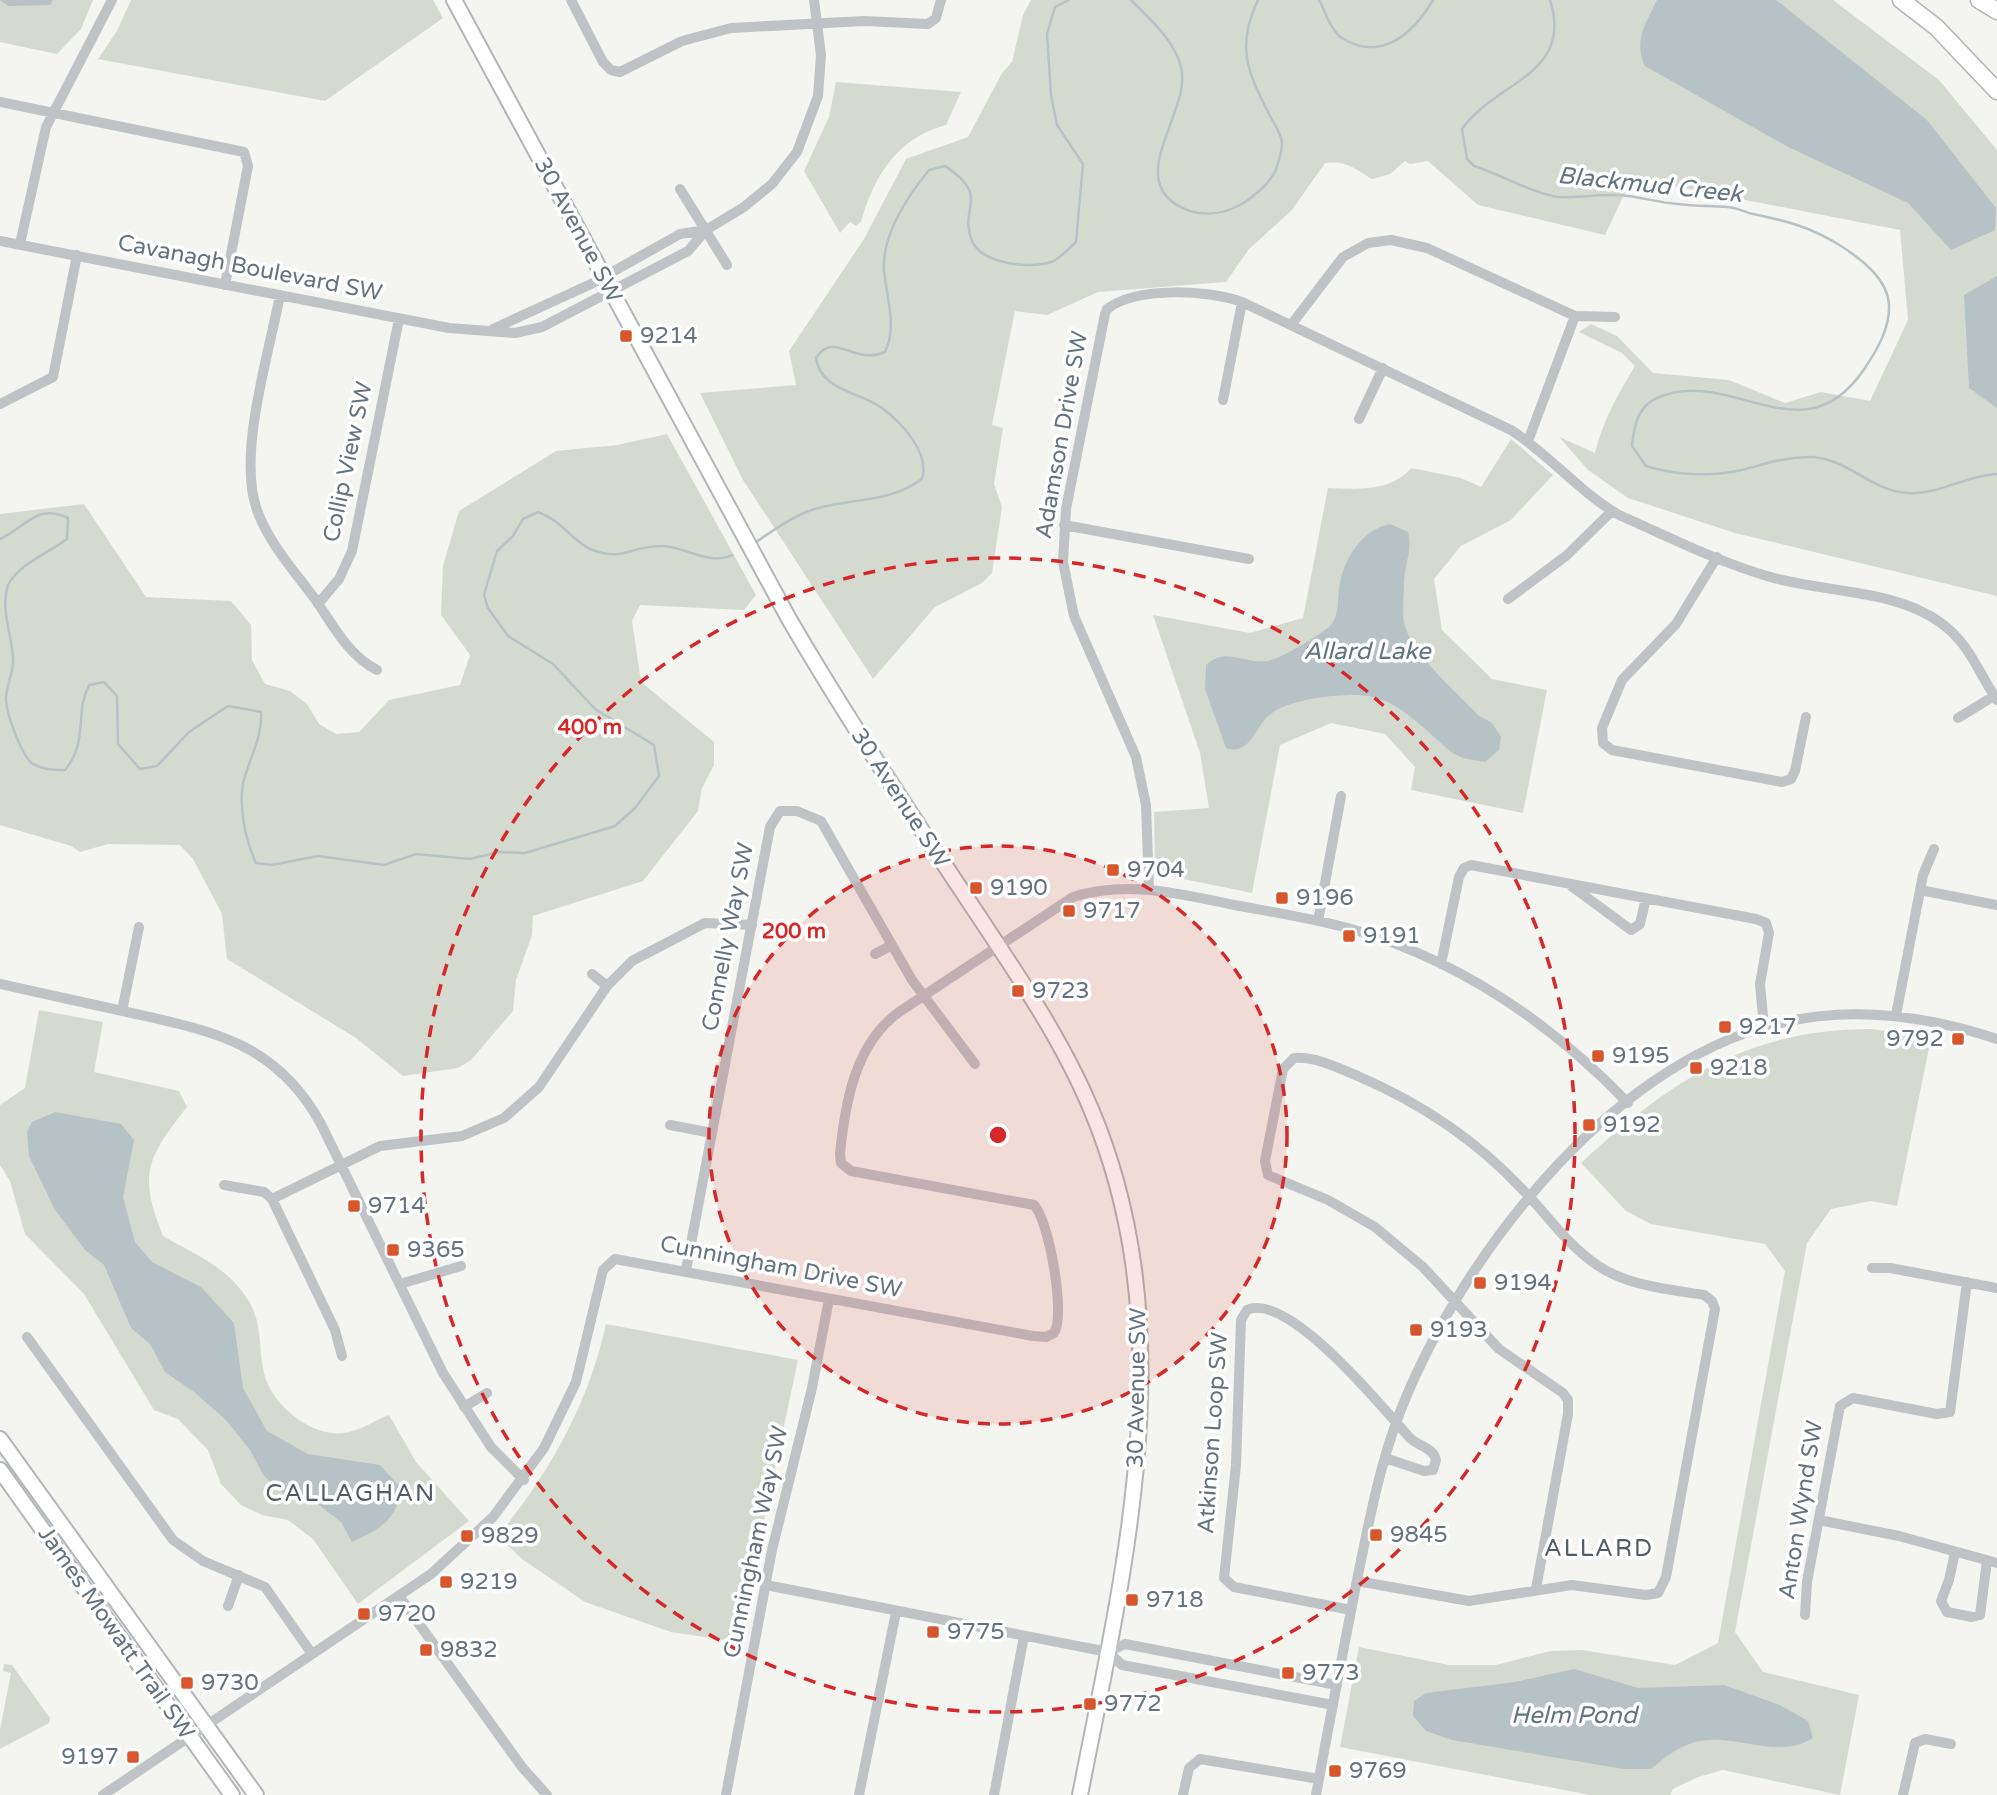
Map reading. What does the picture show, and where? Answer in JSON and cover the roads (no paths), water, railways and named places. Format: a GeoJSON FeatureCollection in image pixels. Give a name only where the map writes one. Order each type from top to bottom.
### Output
{"type":"FeatureCollection","features":[{"type":"Feature","properties":{"kind":"highway"},"geometry":{"type":"LineString","coordinates":[[1901,0],[1936,27],[1997,91]]}},
{"type":"Feature","properties":{"kind":"highway"},"geometry":{"type":"LineString","coordinates":[[1979,0],[1997,11]]}},
{"type":"Feature","properties":{"kind":"main road","name":"30 Avenue SW"},"geometry":{"type":"LineString","coordinates":[[454,0],[615,289],[728,506],[838,703],[999,947],[1055,1038],[1090,1107],[1116,1180],[1134,1264],[1141,1331],[1140,1418],[1131,1523],[1080,1795]]}},
{"type":"Feature","properties":{"kind":"main road","name":"30 Avenue SW"},"geometry":{"type":"LineString","coordinates":[[463,0],[607,275]]}},
{"type":"Feature","properties":{"kind":"main road","name":"James Mowatt Trail SW"},"geometry":{"type":"LineString","coordinates":[[0,1439],[256,1795]]}},
{"type":"Feature","properties":{"kind":"main road","name":"James Mowatt Trail SW"},"geometry":{"type":"LineString","coordinates":[[0,1470],[232,1795]]}},
{"type":"Feature","properties":{"kind":"street"},"geometry":{"type":"LineString","coordinates":[[20,244],[38,152],[53,112],[112,0]]}},
{"type":"Feature","properties":{"kind":"street"},"geometry":{"type":"LineString","coordinates":[[571,0],[603,62],[615,72],[625,71],[672,45],[706,33],[743,27],[928,24],[936,18],[941,0]]}},
{"type":"Feature","properties":{"kind":"street"},"geometry":{"type":"LineString","coordinates":[[493,329],[607,275],[680,234],[706,230],[772,184],[797,152],[818,96],[821,55],[814,0]]}},
{"type":"Feature","properties":{"kind":"street"},"geometry":{"type":"LineString","coordinates":[[0,102],[244,152],[248,166],[225,285]]}},
{"type":"Feature","properties":{"kind":"street"},"geometry":{"type":"LineString","coordinates":[[680,189],[727,265]]}},
{"type":"Feature","properties":{"kind":"street","name":"Cavanagh Boulevard SW"},"geometry":{"type":"LineString","coordinates":[[0,241],[399,319],[461,330],[493,329],[515,333],[542,327],[688,251],[706,230]]}},
{"type":"Feature","properties":{"kind":"street"},"geometry":{"type":"LineString","coordinates":[[1291,325],[1343,257],[1368,243],[1391,240],[1427,248],[1575,316],[1615,317]]}},
{"type":"Feature","properties":{"kind":"street"},"geometry":{"type":"LineString","coordinates":[[0,404],[53,377],[77,255]]}},
{"type":"Feature","properties":{"kind":"street","name":"Adamson Drive SW"},"geometry":{"type":"LineString","coordinates":[[1149,889],[1146,805],[1136,757],[1071,606],[1063,562],[1064,525],[1107,309],[1121,301],[1175,292],[1215,294],[1242,302],[1493,420],[1528,441],[1612,511],[1765,576],[1893,602],[1922,611],[1950,629],[1966,647],[1996,698],[1958,719]]}},
{"type":"Feature","properties":{"kind":"street"},"geometry":{"type":"LineString","coordinates":[[280,295],[252,440],[251,478],[262,523],[353,653],[377,670]]}},
{"type":"Feature","properties":{"kind":"street"},"geometry":{"type":"LineString","coordinates":[[1223,400],[1242,302]]}},
{"type":"Feature","properties":{"kind":"street"},"geometry":{"type":"LineString","coordinates":[[1528,441],[1575,316]]}},
{"type":"Feature","properties":{"kind":"street","name":"Collip View SW"},"geometry":{"type":"LineString","coordinates":[[318,604],[339,579],[352,551],[399,319]]}},
{"type":"Feature","properties":{"kind":"street"},"geometry":{"type":"LineString","coordinates":[[1359,419],[1383,368]]}},
{"type":"Feature","properties":{"kind":"street"},"geometry":{"type":"LineString","coordinates":[[1508,599],[1566,556],[1612,511]]}},
{"type":"Feature","properties":{"kind":"street"},"geometry":{"type":"LineString","coordinates":[[1064,525],[1249,559]]}},
{"type":"Feature","properties":{"kind":"street"},"geometry":{"type":"LineString","coordinates":[[1717,557],[1676,624],[1644,654],[1622,680],[1604,720],[1600,736],[1603,743],[1612,750],[1782,782],[1791,779],[1795,771],[1806,717]]}},
{"type":"Feature","properties":{"kind":"street"},"geometry":{"type":"LineString","coordinates":[[1318,921],[1341,796]]}},
{"type":"Feature","properties":{"kind":"street","name":"Connelly Way SW"},"geometry":{"type":"LineString","coordinates":[[687,1270],[772,820],[780,811],[789,810],[821,821],[925,996]]}},
{"type":"Feature","properties":{"kind":"street"},"geometry":{"type":"LineString","coordinates":[[1896,1015],[1920,890],[1934,849]]}},
{"type":"Feature","properties":{"kind":"street"},"geometry":{"type":"LineString","coordinates":[[1441,964],[1458,880],[1464,867],[1477,866],[1646,898],[1766,923],[1769,933],[1760,992],[1764,1027]]}},
{"type":"Feature","properties":{"kind":"street"},"geometry":{"type":"LineString","coordinates":[[1567,884],[1631,930],[1639,927],[1646,898]]}},
{"type":"Feature","properties":{"kind":"street","name":"Cunningham Drive SW"},"geometry":{"type":"LineString","coordinates":[[103,1795],[399,1596],[466,1545],[524,1480],[554,1431],[576,1382],[601,1277],[608,1263],[621,1258],[829,1299],[1040,1337],[1051,1336],[1059,1324],[1047,1237],[1042,1217],[1034,1205],[851,1171],[841,1161],[845,1125],[862,1057],[887,1021],[999,947],[1043,914],[1073,897],[1100,890],[1149,889],[1318,921],[1378,938],[1441,964],[1493,992],[1543,1025],[1582,1056],[1628,1102]]}},
{"type":"Feature","properties":{"kind":"street"},"geometry":{"type":"LineString","coordinates":[[1920,890],[1997,905]]}},
{"type":"Feature","properties":{"kind":"street"},"geometry":{"type":"LineString","coordinates":[[272,1199],[380,1146],[462,1136],[504,1118],[539,1087],[607,986],[632,961],[692,928],[719,921],[751,925]]}},
{"type":"Feature","properties":{"kind":"street"},"geometry":{"type":"LineString","coordinates":[[122,1011],[139,927]]}},
{"type":"Feature","properties":{"kind":"street"},"geometry":{"type":"LineString","coordinates":[[875,954],[892,944]]}},
{"type":"Feature","properties":{"kind":"street"},"geometry":{"type":"LineString","coordinates":[[592,974],[607,986]]}},
{"type":"Feature","properties":{"kind":"street"},"geometry":{"type":"LineString","coordinates":[[0,984],[208,1030],[236,1040],[264,1057],[304,1098],[341,1164],[464,1407],[491,1447],[524,1480]]}},
{"type":"Feature","properties":{"kind":"street"},"geometry":{"type":"LineString","coordinates":[[925,996],[975,1063]]}},
{"type":"Feature","properties":{"kind":"street"},"geometry":{"type":"LineString","coordinates":[[596,1002],[608,1010]]}},
{"type":"Feature","properties":{"kind":"street"},"geometry":{"type":"LineString","coordinates":[[1316,1795],[1357,1581],[1385,1458],[1396,1422],[1423,1359],[1454,1301],[1490,1247],[1530,1196],[1628,1102],[1681,1064],[1711,1047],[1764,1027],[1831,1015],[1896,1015],[1960,1028],[1997,1039]]}},
{"type":"Feature","properties":{"kind":"street"},"geometry":{"type":"LineString","coordinates":[[1357,1581],[1469,1601],[1493,1600],[1536,1588],[1585,1585],[1650,1595],[1663,1587],[1715,1309],[1712,1301],[1704,1295],[1633,1281],[1598,1266],[1567,1240],[1530,1196],[1477,1147],[1404,1098],[1351,1074],[1308,1059],[1294,1058],[1285,1065],[1265,1161],[1268,1175],[1328,1200],[1375,1227],[1412,1257],[1499,1349],[1525,1370],[1563,1393],[1568,1400],[1569,1409],[1536,1588]]}},
{"type":"Feature","properties":{"kind":"street"},"geometry":{"type":"LineString","coordinates":[[670,1125],[712,1133]]}},
{"type":"Feature","properties":{"kind":"street"},"geometry":{"type":"LineString","coordinates":[[224,1185],[264,1192],[272,1199],[335,1330],[342,1356]]}},
{"type":"Feature","properties":{"kind":"street"},"geometry":{"type":"LineString","coordinates":[[400,1284],[461,1266]]}},
{"type":"Feature","properties":{"kind":"street"},"geometry":{"type":"LineString","coordinates":[[1872,1268],[1890,1268],[1997,1288]]}},
{"type":"Feature","properties":{"kind":"street","name":"Anton Wynd SW"},"geometry":{"type":"LineString","coordinates":[[1805,1615],[1807,1582],[1843,1402],[1853,1398],[1942,1414],[1952,1409],[1966,1282]]}},
{"type":"Feature","properties":{"kind":"street","name":"Cunningham Way SW"},"geometry":{"type":"LineString","coordinates":[[726,1795],[766,1585],[829,1299]]}},
{"type":"Feature","properties":{"kind":"street","name":"Atkinson Loop SW"},"geometry":{"type":"LineString","coordinates":[[1351,1610],[1234,1587],[1224,1578],[1236,1465],[1241,1320],[1247,1310],[1256,1307],[1270,1311],[1313,1336],[1396,1422]]}},
{"type":"Feature","properties":{"kind":"street"},"geometry":{"type":"LineString","coordinates":[[27,1337],[173,1540],[203,1562],[259,1583],[271,1592],[312,1654]]}},
{"type":"Feature","properties":{"kind":"street"},"geometry":{"type":"LineString","coordinates":[[464,1407],[486,1392]]}},
{"type":"Feature","properties":{"kind":"street"},"geometry":{"type":"LineString","coordinates":[[1385,1458],[1424,1471],[1433,1470],[1435,1465],[1433,1452],[1414,1442],[1396,1422]]}},
{"type":"Feature","properties":{"kind":"street"},"geometry":{"type":"LineString","coordinates":[[1819,1520],[1955,1552],[1992,1562],[1980,1615],[1972,1617],[1947,1612],[1941,1601],[1955,1552]]}},
{"type":"Feature","properties":{"kind":"street"},"geometry":{"type":"LineString","coordinates":[[228,1606],[239,1575]]}},
{"type":"Feature","properties":{"kind":"street"},"geometry":{"type":"LineString","coordinates":[[766,1585],[1108,1652],[1122,1665],[1333,1705]]}},
{"type":"Feature","properties":{"kind":"street"},"geometry":{"type":"LineString","coordinates":[[399,1596],[522,1767],[547,1795]]}},
{"type":"Feature","properties":{"kind":"street"},"geometry":{"type":"LineString","coordinates":[[859,1795],[896,1612]]}},
{"type":"Feature","properties":{"kind":"street"},"geometry":{"type":"LineString","coordinates":[[994,1795],[1024,1636]]}},
{"type":"Feature","properties":{"kind":"street"},"geometry":{"type":"LineString","coordinates":[[1108,1652],[1125,1644],[1337,1685]]}},
{"type":"Feature","properties":{"kind":"street"},"geometry":{"type":"LineString","coordinates":[[1903,1795],[1915,1743],[1925,1739],[1951,1744]]}},
{"type":"Feature","properties":{"kind":"street"},"geometry":{"type":"LineString","coordinates":[[1184,1795],[1189,1768],[1200,1759],[1319,1779]]}},
{"type":"Feature","properties":{"kind":"water"},"geometry":{"type":"Polygon","coordinates":[[[0,0],[53,0],[50,5],[8,6],[0,0]]]}},
{"type":"Feature","properties":{"kind":"water"},"geometry":{"type":"Polygon","coordinates":[[[1657,0],[1776,0],[1927,120],[1996,208],[1995,230],[1951,250],[1908,203],[1788,147],[1645,66],[1640,48],[1642,32],[1657,0]]]}},
{"type":"Feature","properties":{"kind":"water"},"geometry":{"type":"Polygon","coordinates":[[[1997,276],[1997,408],[1969,388],[1964,295],[1997,276]]]}},
{"type":"Feature","properties":{"kind":"water","name":"Allard Lake"},"geometry":{"type":"Polygon","coordinates":[[[1390,524],[1408,532],[1409,552],[1404,577],[1403,608],[1408,634],[1435,672],[1478,715],[1492,723],[1501,737],[1499,750],[1485,762],[1458,756],[1408,714],[1384,701],[1356,695],[1322,697],[1276,710],[1263,721],[1246,745],[1241,748],[1226,748],[1205,689],[1206,665],[1213,659],[1228,656],[1258,661],[1274,659],[1328,628],[1335,618],[1340,582],[1352,553],[1364,537],[1390,524]]]}},
{"type":"Feature","properties":{"kind":"water"},"geometry":{"type":"Polygon","coordinates":[[[55,1112],[121,1124],[134,1140],[123,1197],[135,1242],[152,1262],[201,1287],[234,1323],[243,1388],[267,1431],[308,1454],[380,1465],[402,1489],[395,1510],[385,1523],[352,1542],[341,1522],[315,1502],[285,1495],[264,1476],[250,1450],[225,1419],[194,1392],[165,1372],[150,1344],[131,1328],[104,1265],[85,1250],[55,1210],[29,1156],[27,1132],[32,1122],[55,1112]]]}},
{"type":"Feature","properties":{"kind":"water","name":"Helm Pond"},"geometry":{"type":"Polygon","coordinates":[[[1574,1669],[1638,1688],[1724,1685],[1780,1705],[1808,1721],[1813,1738],[1798,1745],[1784,1747],[1708,1740],[1680,1748],[1651,1769],[1623,1769],[1452,1740],[1426,1731],[1413,1716],[1414,1701],[1426,1693],[1515,1682],[1574,1669]]]}},
{"type":"Feature","properties":{"kind":"waterway","name":"Blackmud Creek"},"geometry":{"type":"LineString","coordinates":[[753,544],[809,511],[881,497],[922,479],[922,459],[906,430],[882,408],[833,384],[819,369],[816,358],[830,347],[864,355],[885,352],[891,323],[884,272],[887,245],[904,205],[929,170],[945,166],[967,186],[971,194],[968,219],[972,241],[985,255],[1007,263],[1042,264],[1058,258],[1076,242],[1083,164],[1057,125],[1051,95],[1047,34],[1055,7],[1069,0]]}},
{"type":"Feature","properties":{"kind":"waterway","name":"Blackmud Creek"},"geometry":{"type":"LineString","coordinates":[[1131,0],[1167,39],[1181,67],[1182,85],[1158,166],[1159,184],[1169,199],[1190,211],[1211,214],[1238,206],[1260,190],[1273,175],[1281,153],[1281,136],[1261,99],[1247,58],[1247,31],[1258,0]]}},
{"type":"Feature","properties":{"kind":"waterway","name":"Blackmud Creek"},"geometry":{"type":"LineString","coordinates":[[1319,0],[1338,35],[1357,45],[1370,47],[1383,45],[1406,33],[1433,0]]}},
{"type":"Feature","properties":{"kind":"waterway","name":"Blackmud Creek"},"geometry":{"type":"LineString","coordinates":[[1550,0],[1555,25],[1551,45],[1542,61],[1528,75],[1493,99],[1462,129],[1467,159],[1474,166],[1539,192],[1559,197],[1619,195],[1676,204],[1730,207],[1798,226],[1830,239],[1857,257],[1879,278],[1889,305],[1882,338],[1865,368],[1841,395],[1817,407],[1792,410],[1712,392],[1685,391],[1650,402],[1638,418],[1632,446],[1646,466],[1671,472],[1709,474],[1734,472],[1785,459],[1809,457],[1835,462],[1883,487],[1908,493],[1930,491],[1997,474]]}},
{"type":"Feature","properties":{"kind":"waterway","name":"Blackmud Creek"},"geometry":{"type":"LineString","coordinates":[[0,539],[40,515],[48,513],[68,518],[67,539],[19,571],[8,585],[6,594],[13,659],[6,701],[16,735],[29,760],[41,767],[65,770],[77,749],[82,707],[89,685],[104,682],[117,696],[118,744],[140,769],[157,766],[189,732],[228,706],[261,712],[258,737],[243,786],[242,808],[256,863],[272,865],[318,856],[384,865],[416,854],[470,859],[499,852],[525,853],[615,826],[635,808],[659,776],[654,745],[595,709],[553,664],[508,636],[488,608],[484,595],[497,551],[513,536],[523,519],[538,512],[554,520],[590,549],[602,553],[620,554],[663,546],[707,557],[724,558],[732,555]]}},
{"type":"Feature","properties":{"kind":"place","name":"9214"},"geometry":{"type":"Point","coordinates":[626,336]}},
{"type":"Feature","properties":{"kind":"place","name":"9704"},"geometry":{"type":"Point","coordinates":[1113,870]}},
{"type":"Feature","properties":{"kind":"place","name":"9190"},"geometry":{"type":"Point","coordinates":[976,888]}},
{"type":"Feature","properties":{"kind":"place","name":"9196"},"geometry":{"type":"Point","coordinates":[1282,898]}},
{"type":"Feature","properties":{"kind":"place","name":"9717"},"geometry":{"type":"Point","coordinates":[1069,911]}},
{"type":"Feature","properties":{"kind":"place","name":"9191"},"geometry":{"type":"Point","coordinates":[1349,936]}},
{"type":"Feature","properties":{"kind":"place","name":"9723"},"geometry":{"type":"Point","coordinates":[1018,991]}},
{"type":"Feature","properties":{"kind":"place","name":"9217"},"geometry":{"type":"Point","coordinates":[1725,1027]}},
{"type":"Feature","properties":{"kind":"place","name":"9792"},"geometry":{"type":"Point","coordinates":[1958,1039]}},
{"type":"Feature","properties":{"kind":"place","name":"9195"},"geometry":{"type":"Point","coordinates":[1598,1056]}},
{"type":"Feature","properties":{"kind":"place","name":"9218"},"geometry":{"type":"Point","coordinates":[1696,1068]}},
{"type":"Feature","properties":{"kind":"place","name":"9192"},"geometry":{"type":"Point","coordinates":[1589,1125]}},
{"type":"Feature","properties":{"kind":"place","name":"9714"},"geometry":{"type":"Point","coordinates":[354,1206]}},
{"type":"Feature","properties":{"kind":"place","name":"9365"},"geometry":{"type":"Point","coordinates":[393,1250]}},
{"type":"Feature","properties":{"kind":"place","name":"9194"},"geometry":{"type":"Point","coordinates":[1480,1283]}},
{"type":"Feature","properties":{"kind":"place","name":"9193"},"geometry":{"type":"Point","coordinates":[1416,1330]}},
{"type":"Feature","properties":{"kind":"place","name":"9845"},"geometry":{"type":"Point","coordinates":[1376,1535]}},
{"type":"Feature","properties":{"kind":"place","name":"9829"},"geometry":{"type":"Point","coordinates":[467,1536]}},
{"type":"Feature","properties":{"kind":"place","name":"9219"},"geometry":{"type":"Point","coordinates":[446,1582]}},
{"type":"Feature","properties":{"kind":"place","name":"9718"},"geometry":{"type":"Point","coordinates":[1132,1600]}},
{"type":"Feature","properties":{"kind":"place","name":"9720"},"geometry":{"type":"Point","coordinates":[364,1614]}},
{"type":"Feature","properties":{"kind":"place","name":"9775"},"geometry":{"type":"Point","coordinates":[933,1632]}},
{"type":"Feature","properties":{"kind":"place","name":"9832"},"geometry":{"type":"Point","coordinates":[426,1650]}},
{"type":"Feature","properties":{"kind":"place","name":"9773"},"geometry":{"type":"Point","coordinates":[1288,1673]}},
{"type":"Feature","properties":{"kind":"place","name":"9730"},"geometry":{"type":"Point","coordinates":[187,1683]}},
{"type":"Feature","properties":{"kind":"place","name":"9772"},"geometry":{"type":"Point","coordinates":[1090,1704]}},
{"type":"Feature","properties":{"kind":"place","name":"9197"},"geometry":{"type":"Point","coordinates":[133,1757]}},
{"type":"Feature","properties":{"kind":"place","name":"9769"},"geometry":{"type":"Point","coordinates":[1335,1771]}},
{"type":"Feature","properties":{"kind":"district","name":"CALLAGHAN"},"geometry":{"type":"Point","coordinates":[351,1493]}},
{"type":"Feature","properties":{"kind":"district","name":"ALLARD"},"geometry":{"type":"Point","coordinates":[1599,1548]}}]}
